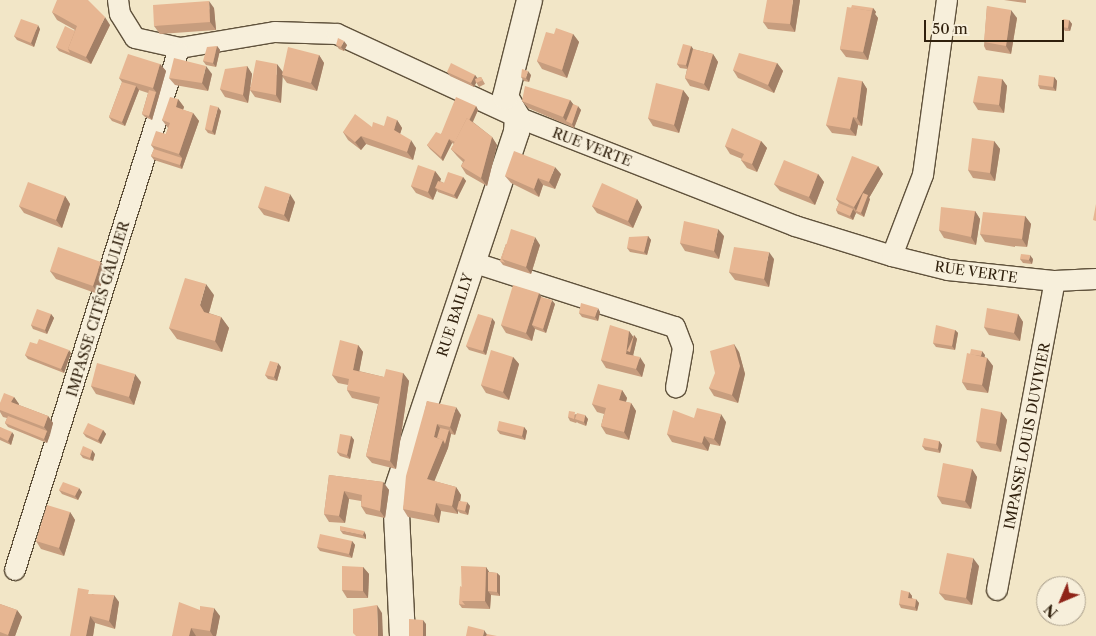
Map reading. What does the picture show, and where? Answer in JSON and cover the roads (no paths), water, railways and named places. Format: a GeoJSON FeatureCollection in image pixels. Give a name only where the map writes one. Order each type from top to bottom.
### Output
{"type":"FeatureCollection","features":[{"type":"Feature","properties":{"kind":"street","name":"RUE VERTE"},"geometry":{"type":"LineString","coordinates":[[118,0],[120,14],[135,38],[180,48],[275,32],[338,34],[517,117],[795,226],[892,256],[948,270],[1055,281],[1096,279]]}},
{"type":"Feature","properties":{"kind":"street"},"geometry":{"type":"LineString","coordinates":[[517,117],[505,96],[529,0]]}},
{"type":"Feature","properties":{"kind":"street"},"geometry":{"type":"LineString","coordinates":[[892,256],[923,174],[947,0]]}},
{"type":"Feature","properties":{"kind":"street","name":"IMPASSE CITÉS GAULIER"},"geometry":{"type":"LineString","coordinates":[[15,570],[180,48]]}},
{"type":"Feature","properties":{"kind":"street","name":"RUE BAILLY"},"geometry":{"type":"LineString","coordinates":[[402,636],[395,493],[472,262],[517,117]]}},
{"type":"Feature","properties":{"kind":"street"},"geometry":{"type":"LineString","coordinates":[[472,262],[676,327],[683,348],[676,386]]}},
{"type":"Feature","properties":{"kind":"street","name":"IMPASSE LOUIS DUVIVIER"},"geometry":{"type":"LineString","coordinates":[[997,590],[1055,281]]}}]}
